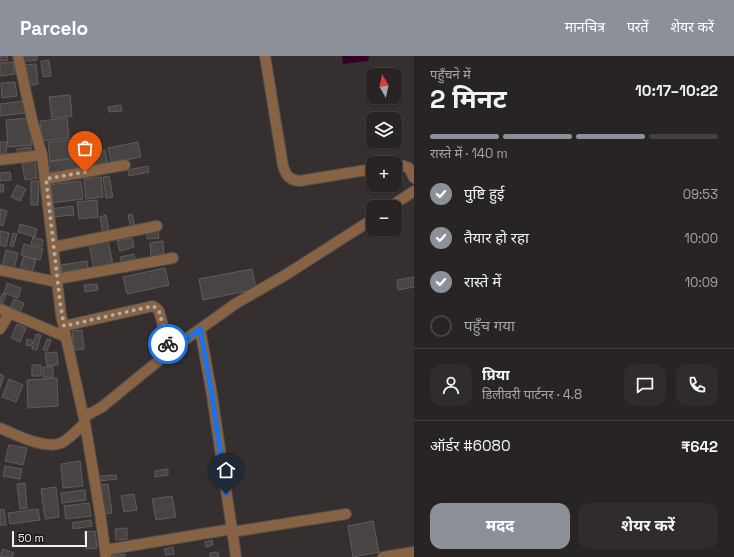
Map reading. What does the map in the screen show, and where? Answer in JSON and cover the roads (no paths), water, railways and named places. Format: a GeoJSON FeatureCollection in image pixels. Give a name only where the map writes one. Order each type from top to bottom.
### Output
{"type":"FeatureCollection","features":[{"type":"Feature","properties":{"kind":"street"},"geometry":{"type":"LineString","coordinates":[[18,56],[32,120],[42,155],[57,281],[64,326],[84,420],[100,513],[105,553],[232,530],[346,514]]}},
{"type":"Feature","properties":{"kind":"street"},"geometry":{"type":"LineString","coordinates":[[265,56],[283,166],[288,177],[292,180],[299,181],[366,170]]}},
{"type":"Feature","properties":{"kind":"street"},"geometry":{"type":"LineString","coordinates":[[0,160],[42,155]]}},
{"type":"Feature","properties":{"kind":"street"},"geometry":{"type":"LineString","coordinates":[[46,179],[125,165]]}},
{"type":"Feature","properties":{"kind":"street"},"geometry":{"type":"LineString","coordinates":[[402,166],[409,168],[414,178]]}},
{"type":"Feature","properties":{"kind":"street"},"geometry":{"type":"LineString","coordinates":[[400,200],[414,191]]}},
{"type":"Feature","properties":{"kind":"street"},"geometry":{"type":"LineString","coordinates":[[0,428],[39,443],[52,445],[64,441],[84,420],[102,408],[200,329],[235,304],[287,274],[366,223]]}},
{"type":"Feature","properties":{"kind":"street"},"geometry":{"type":"LineString","coordinates":[[54,247],[157,226]]}},
{"type":"Feature","properties":{"kind":"street"},"geometry":{"type":"LineString","coordinates":[[0,270],[57,281],[173,258]]}},
{"type":"Feature","properties":{"kind":"street"},"geometry":{"type":"LineString","coordinates":[[64,326],[153,306],[159,311],[170,352]]}},
{"type":"Feature","properties":{"kind":"street"},"geometry":{"type":"LineString","coordinates":[[0,329],[5,311],[66,337]]}},
{"type":"Feature","properties":{"kind":"street"},"geometry":{"type":"LineString","coordinates":[[200,329],[212,395],[236,557]]}},
{"type":"Feature","properties":{"kind":"street"},"geometry":{"type":"LineString","coordinates":[[383,557],[414,552]]}}]}
